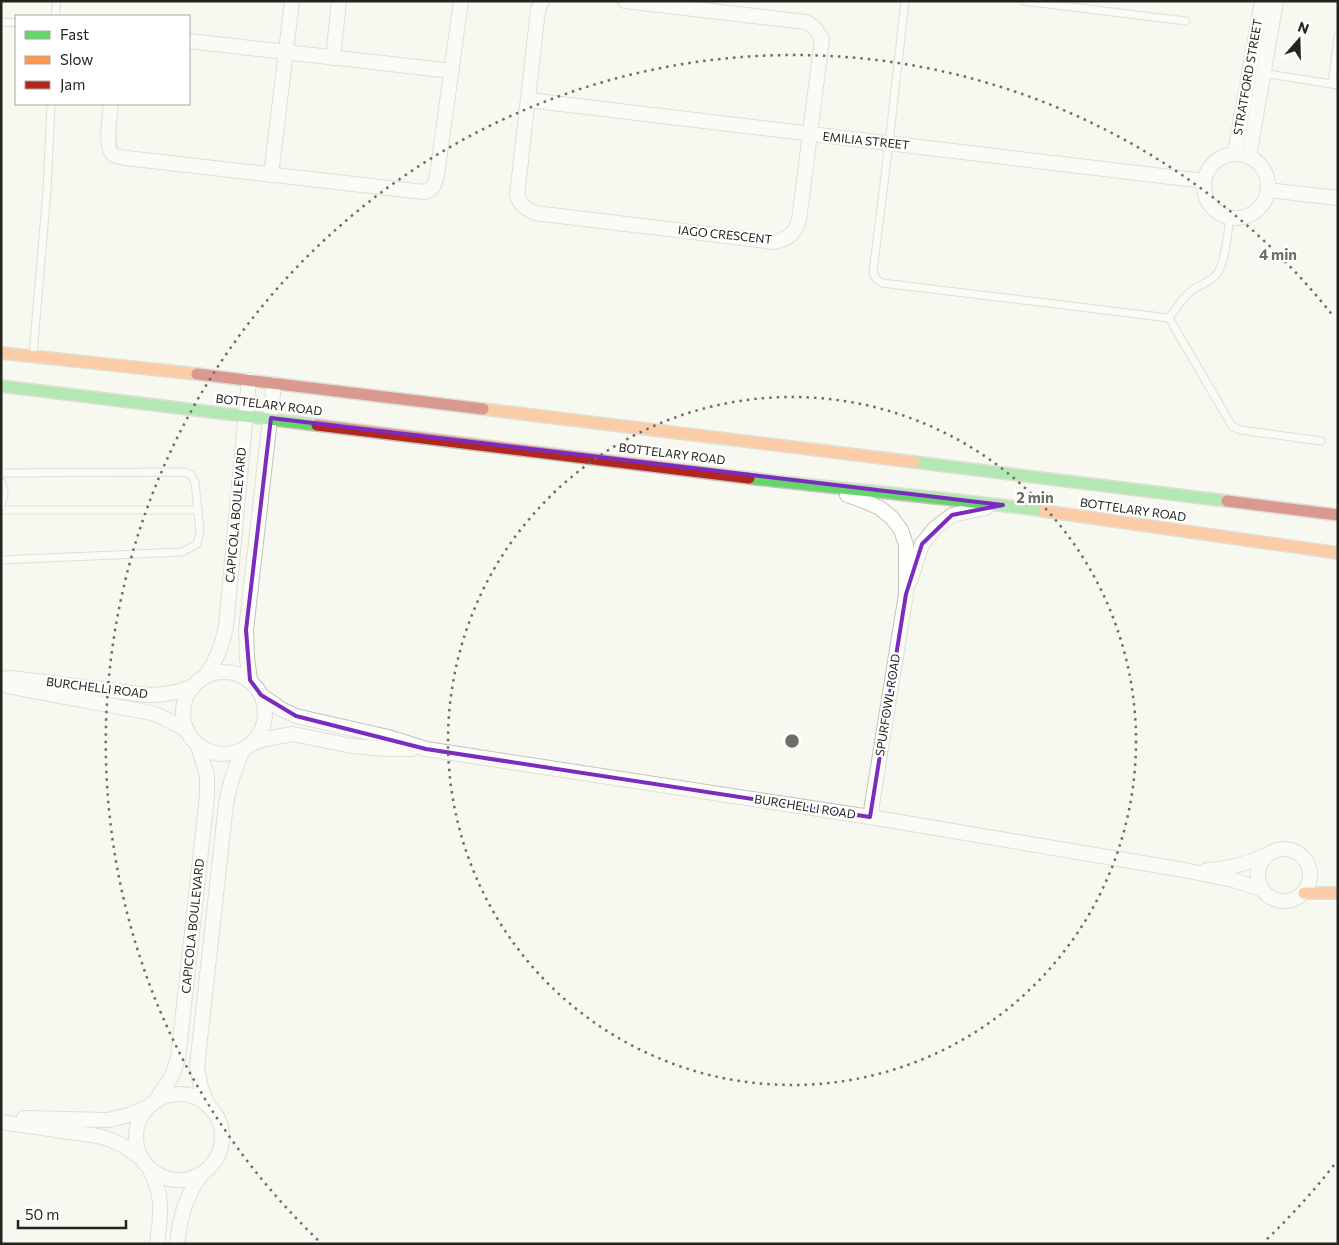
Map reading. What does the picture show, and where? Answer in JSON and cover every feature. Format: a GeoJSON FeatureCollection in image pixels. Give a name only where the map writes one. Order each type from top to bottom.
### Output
{"type":"FeatureCollection","features":[{"type":"Feature","properties":{"kind":"main road","name":"BOTTELARY ROAD"},"geometry":{"type":"LineString","coordinates":[[1,353],[249,380],[1338,515]]}},
{"type":"Feature","properties":{"kind":"main road","name":"BOTTELARY ROAD"},"geometry":{"type":"LineString","coordinates":[[1,386],[818,486],[1003,505],[1338,553]]}},
{"type":"Feature","properties":{"kind":"main road"},"geometry":{"type":"LineString","coordinates":[[1304,893],[1338,893]]}},
{"type":"Feature","properties":{"kind":"street"},"geometry":{"type":"LineString","coordinates":[[271,175],[292,1]]}},
{"type":"Feature","properties":{"kind":"street"},"geometry":{"type":"LineString","coordinates":[[333,58],[339,1]]}},
{"type":"Feature","properties":{"kind":"street"},"geometry":{"type":"LineString","coordinates":[[111,105],[108,142],[109,150],[113,155],[424,192],[433,188],[437,175],[461,1]]}},
{"type":"Feature","properties":{"kind":"street","name":"IAGO CRESCENT"},"geometry":{"type":"LineString","coordinates":[[542,1],[538,10],[516,195],[524,208],[535,213],[774,242],[791,236],[799,220],[822,39],[818,31],[806,22],[625,1]]}},
{"type":"Feature","properties":{"kind":"street","name":"STRATFORD STREET"},"geometry":{"type":"LineString","coordinates":[[1249,156],[1262,1]]}},
{"type":"Feature","properties":{"kind":"street","name":"STRATFORD STREET"},"geometry":{"type":"LineString","coordinates":[[1234,153],[1276,1]]}},
{"type":"Feature","properties":{"kind":"street"},"geometry":{"type":"LineString","coordinates":[[190,41],[452,71]]}},
{"type":"Feature","properties":{"kind":"street","name":"EMILIA STREET"},"geometry":{"type":"LineString","coordinates":[[528,100],[1204,181]]}},
{"type":"Feature","properties":{"kind":"street"},"geometry":{"type":"LineString","coordinates":[[1234,153],[1249,156],[1256,160],[1264,168],[1268,178],[1266,199],[1260,208],[1242,218],[1230,218],[1222,215],[1214,209],[1204,192],[1204,181],[1207,171],[1214,162],[1234,153]]}},
{"type":"Feature","properties":{"kind":"street"},"geometry":{"type":"LineString","coordinates":[[1268,190],[1338,198]]}},
{"type":"Feature","properties":{"kind":"street","name":"CAPICOLA BOULEVARD"},"geometry":{"type":"LineString","coordinates":[[206,676],[220,651],[226,626],[249,380]]}},
{"type":"Feature","properties":{"kind":"street","name":"CAPICOLA BOULEVARD"},"geometry":{"type":"LineString","coordinates":[[250,680],[246,630],[274,384]]}},
{"type":"Feature","properties":{"kind":"street","name":"SPURFOWL ROAD"},"geometry":{"type":"LineString","coordinates":[[818,486],[860,499],[880,508],[892,518],[901,530],[906,545],[906,594]]}},
{"type":"Feature","properties":{"kind":"street","name":"SPURFOWL ROAD"},"geometry":{"type":"LineString","coordinates":[[870,817],[906,594],[922,544],[934,528],[952,515],[1003,505]]}},
{"type":"Feature","properties":{"kind":"street"},"geometry":{"type":"LineString","coordinates":[[215,672],[233,673],[250,680],[261,694],[266,712],[265,721],[257,738],[247,747],[224,754],[215,753],[198,745],[187,730],[183,712],[187,695],[198,680],[206,676],[215,672]]}},
{"type":"Feature","properties":{"kind":"street","name":"BURCHELLI ROAD"},"geometry":{"type":"LineString","coordinates":[[1,679],[11,678],[148,695],[180,692],[192,687]]}},
{"type":"Feature","properties":{"kind":"street","name":"BURCHELLI ROAD"},"geometry":{"type":"LineString","coordinates":[[1,684],[152,713],[187,730]]}},
{"type":"Feature","properties":{"kind":"street","name":"BURCHELLI ROAD"},"geometry":{"type":"LineString","coordinates":[[261,694],[282,709],[296,716],[388,737],[426,749]]}},
{"type":"Feature","properties":{"kind":"street","name":"BURCHELLI ROAD"},"geometry":{"type":"LineString","coordinates":[[247,747],[265,739],[293,734],[352,746],[387,749],[426,749],[870,817],[1184,870],[1261,888]]}},
{"type":"Feature","properties":{"kind":"street","name":"CAPICOLA BOULEVARD"},"geometry":{"type":"LineString","coordinates":[[151,1104],[171,1078],[178,1059],[207,796],[207,776],[198,745]]}},
{"type":"Feature","properties":{"kind":"street","name":"CAPICOLA BOULEVARD"},"geometry":{"type":"LineString","coordinates":[[208,1105],[201,1088],[197,1067],[228,787],[234,770],[247,747]]}},
{"type":"Feature","properties":{"kind":"street"},"geometry":{"type":"LineString","coordinates":[[1283,849],[1292,850],[1306,860],[1311,876],[1309,885],[1298,898],[1282,902],[1274,900],[1266,895],[1261,888],[1258,882],[1258,868],[1267,855],[1283,849]]}},
{"type":"Feature","properties":{"kind":"street","name":"BURCHELLI ROAD"},"geometry":{"type":"LineString","coordinates":[[1184,870],[1227,868],[1245,864],[1267,855]]}},
{"type":"Feature","properties":{"kind":"street"},"geometry":{"type":"LineString","coordinates":[[1,1117],[108,1120],[130,1115],[163,1096],[182,1093],[201,1099],[215,1112],[220,1121],[223,1140],[217,1158],[204,1172],[195,1177],[176,1180],[157,1174],[128,1148],[108,1139],[1,1122]]}},
{"type":"Feature","properties":{"kind":"street"},"geometry":{"type":"LineString","coordinates":[[151,1104],[142,1115],[138,1124],[136,1142],[139,1152],[155,1178],[160,1198],[161,1207],[157,1244]]}},
{"type":"Feature","properties":{"kind":"street"},"geometry":{"type":"LineString","coordinates":[[177,1244],[186,1200],[204,1172]]}},
{"type":"Feature","properties":{"kind":"lane"},"geometry":{"type":"LineString","coordinates":[[55,15],[57,1]]}},
{"type":"Feature","properties":{"kind":"lane"},"geometry":{"type":"LineString","coordinates":[[905,1],[874,276],[882,283],[1169,318]]}},
{"type":"Feature","properties":{"kind":"lane"},"geometry":{"type":"LineString","coordinates":[[1023,1],[1186,21]]}},
{"type":"Feature","properties":{"kind":"lane"},"geometry":{"type":"LineString","coordinates":[[1,22],[15,23]]}},
{"type":"Feature","properties":{"kind":"lane"},"geometry":{"type":"LineString","coordinates":[[1256,72],[1335,85],[1338,37]]}},
{"type":"Feature","properties":{"kind":"lane"},"geometry":{"type":"LineString","coordinates":[[33,357],[47,191],[50,105]]}},
{"type":"Feature","properties":{"kind":"lane"},"geometry":{"type":"LineString","coordinates":[[1169,318],[1186,296],[1214,278],[1218,273],[1222,264],[1230,218]]}},
{"type":"Feature","properties":{"kind":"lane"},"geometry":{"type":"LineString","coordinates":[[1169,318],[1232,426],[1240,430],[1322,441]]}},
{"type":"Feature","properties":{"kind":"lane"},"geometry":{"type":"LineString","coordinates":[[1,473],[186,472],[191,475],[195,482],[200,531],[197,544],[182,552],[1,560]]}},
{"type":"Feature","properties":{"kind":"lane"},"geometry":{"type":"LineString","coordinates":[[1,482],[4,490],[1,505]]}},
{"type":"Feature","properties":{"kind":"lane"},"geometry":{"type":"LineString","coordinates":[[1,510],[198,510]]}},
{"type":"Feature","properties":{"kind":"highlighted area"},"geometry":{"type":"Polygon","coordinates":[[[271,418],[1003,505],[952,515],[922,544],[906,594],[870,817],[426,749],[296,716],[261,695],[250,680],[246,630],[271,418]]]}},
{"type":"Feature","properties":{"kind":"traffic: fast"},"geometry":{"type":"LineString","coordinates":[[1,386],[317,425]]}},
{"type":"Feature","properties":{"kind":"traffic: fast"},"geometry":{"type":"LineString","coordinates":[[914,462],[1227,501]]}},
{"type":"Feature","properties":{"kind":"traffic: fast"},"geometry":{"type":"LineString","coordinates":[[749,478],[1044,511]]}},
{"type":"Feature","properties":{"kind":"traffic: slow"},"geometry":{"type":"LineString","coordinates":[[1,353],[197,374]]}},
{"type":"Feature","properties":{"kind":"traffic: slow"},"geometry":{"type":"LineString","coordinates":[[483,409],[914,462]]}},
{"type":"Feature","properties":{"kind":"traffic: slow"},"geometry":{"type":"LineString","coordinates":[[1044,511],[1338,553]]}},
{"type":"Feature","properties":{"kind":"traffic: slow"},"geometry":{"type":"LineString","coordinates":[[1304,893],[1338,893]]}},
{"type":"Feature","properties":{"kind":"traffic: jam"},"geometry":{"type":"LineString","coordinates":[[197,374],[483,409]]}},
{"type":"Feature","properties":{"kind":"traffic: jam"},"geometry":{"type":"LineString","coordinates":[[317,425],[749,478]]}},
{"type":"Feature","properties":{"kind":"traffic: jam"},"geometry":{"type":"LineString","coordinates":[[1227,501],[1338,515]]}}]}
